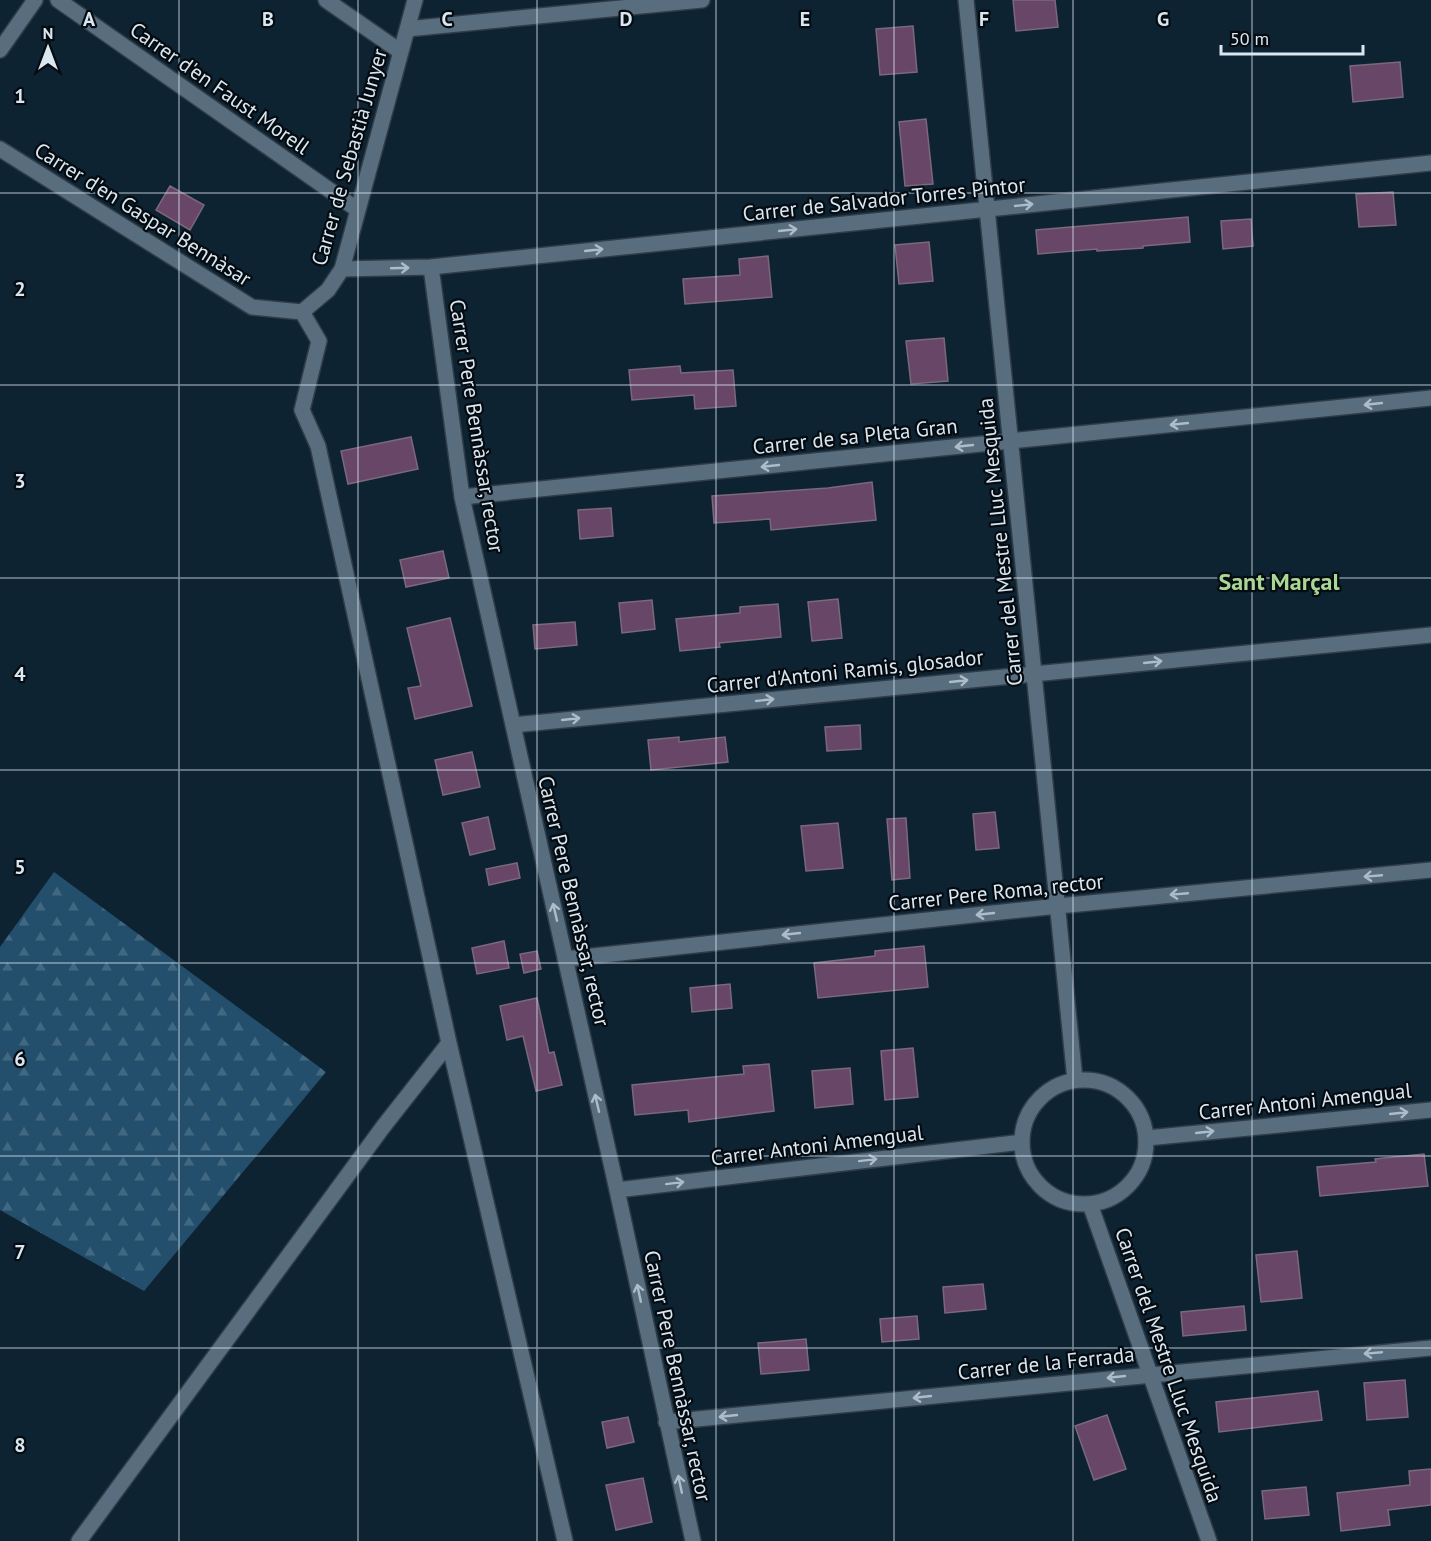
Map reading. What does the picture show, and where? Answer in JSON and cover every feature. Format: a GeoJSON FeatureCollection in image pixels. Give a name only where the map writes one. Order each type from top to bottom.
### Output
{"type":"FeatureCollection","features":[{"type":"Feature","properties":{"kind":"street"},"geometry":{"type":"LineString","coordinates":[[0,50],[35,0]]}},
{"type":"Feature","properties":{"kind":"street","name":"Carrer d'en Faust Morell"},"geometry":{"type":"LineString","coordinates":[[58,0],[358,210]]}},
{"type":"Feature","properties":{"kind":"street"},"geometry":{"type":"LineString","coordinates":[[326,0],[401,52]]}},
{"type":"Feature","properties":{"kind":"street","name":"Carrer de Sebastià Junyer"},"geometry":{"type":"LineString","coordinates":[[302,312],[328,290],[342,269],[415,0]]}},
{"type":"Feature","properties":{"kind":"street"},"geometry":{"type":"LineString","coordinates":[[407,29],[702,0]]}},
{"type":"Feature","properties":{"kind":"street","name":"Carrer del Mestre Lluc Mesquida"},"geometry":{"type":"LineString","coordinates":[[966,0],[1075,1080]]}},
{"type":"Feature","properties":{"kind":"street","name":"Carrer d'en Gaspar Bennàsar"},"geometry":{"type":"LineString","coordinates":[[0,149],[252,307],[302,312]]}},
{"type":"Feature","properties":{"kind":"street","name":"Carrer de Salvador Torres Pintor"},"geometry":{"type":"LineString","coordinates":[[342,269],[431,267],[1431,163]]}},
{"type":"Feature","properties":{"kind":"street","name":"Carrer Pere Bennàssar, rector"},"geometry":{"type":"LineString","coordinates":[[431,267],[462,497],[693,1541]]}},
{"type":"Feature","properties":{"kind":"street"},"geometry":{"type":"LineString","coordinates":[[302,312],[320,340],[302,410],[318,446],[449,1043],[565,1541]]}},
{"type":"Feature","properties":{"kind":"street","name":"Carrer de sa Pleta Gran"},"geometry":{"type":"LineString","coordinates":[[462,497],[1431,398]]}},
{"type":"Feature","properties":{"kind":"street","name":"Carrer d'Antoni Ramis, glosador"},"geometry":{"type":"LineString","coordinates":[[513,725],[1431,635]]}},
{"type":"Feature","properties":{"kind":"street","name":"Carrer Pere Roma, rector"},"geometry":{"type":"LineString","coordinates":[[565,959],[1058,906],[1431,870]]}},
{"type":"Feature","properties":{"kind":"street"},"geometry":{"type":"LineString","coordinates":[[79,1541],[375,1137],[449,1043]]}},
{"type":"Feature","properties":{"kind":"street"},"geometry":{"type":"LineString","coordinates":[[1075,1080],[1096,1081],[1115,1088],[1131,1100],[1142,1118],[1147,1138],[1145,1156],[1138,1174],[1125,1189],[1109,1199],[1090,1204],[1070,1203],[1060,1199],[1051,1195],[1035,1181],[1025,1162],[1022,1142],[1024,1124],[1031,1108],[1043,1095],[1058,1085],[1075,1080]]}},
{"type":"Feature","properties":{"kind":"street","name":"Carrer Antoni Amengual"},"geometry":{"type":"LineString","coordinates":[[1147,1138],[1431,1110]]}},
{"type":"Feature","properties":{"kind":"street","name":"Carrer Antoni Amengual"},"geometry":{"type":"LineString","coordinates":[[617,1190],[1022,1142]]}},
{"type":"Feature","properties":{"kind":"street","name":"Carrer del Mestre Lluc Mesquida"},"geometry":{"type":"LineString","coordinates":[[1090,1204],[1209,1541]]}},
{"type":"Feature","properties":{"kind":"street","name":"Carrer de la Ferrada"},"geometry":{"type":"LineString","coordinates":[[666,1422],[1431,1348]]}},
{"type":"Feature","properties":{"kind":"green space"},"geometry":{"type":"Polygon","coordinates":[[[54,872],[326,1072],[144,1291],[0,1210],[0,947],[54,872]]]}},
{"type":"Feature","properties":{"kind":"building"},"geometry":{"type":"Polygon","coordinates":[[[1013,0],[1055,0],[1058,27],[1016,31],[1013,0]]]}},
{"type":"Feature","properties":{"kind":"building"},"geometry":{"type":"Polygon","coordinates":[[[913,26],[917,72],[880,75],[876,29],[913,26]]]}},
{"type":"Feature","properties":{"kind":"building"},"geometry":{"type":"Polygon","coordinates":[[[1400,62],[1403,97],[1353,102],[1350,66],[1400,62]]]}},
{"type":"Feature","properties":{"kind":"building"},"geometry":{"type":"Polygon","coordinates":[[[926,119],[933,184],[905,186],[899,122],[926,119]]]}},
{"type":"Feature","properties":{"kind":"building"},"geometry":{"type":"Polygon","coordinates":[[[170,186],[204,205],[190,230],[156,210],[170,186]]]}},
{"type":"Feature","properties":{"kind":"building"},"geometry":{"type":"Polygon","coordinates":[[[1393,192],[1396,225],[1359,227],[1356,194],[1393,192]]]}},
{"type":"Feature","properties":{"kind":"building"},"geometry":{"type":"Polygon","coordinates":[[[1188,217],[1190,242],[1143,246],[1143,248],[1038,254],[1036,230],[1188,217]]]}},
{"type":"Feature","properties":{"kind":"building"},"geometry":{"type":"Polygon","coordinates":[[[1251,219],[1253,246],[1223,249],[1221,221],[1251,219]]]}},
{"type":"Feature","properties":{"kind":"building"},"geometry":{"type":"Polygon","coordinates":[[[929,242],[933,281],[899,284],[895,245],[929,242]]]}},
{"type":"Feature","properties":{"kind":"building"},"geometry":{"type":"Polygon","coordinates":[[[768,256],[772,297],[685,304],[683,279],[740,275],[739,259],[768,256]]]}},
{"type":"Feature","properties":{"kind":"building"},"geometry":{"type":"Polygon","coordinates":[[[944,338],[948,381],[911,384],[906,341],[944,338]]]}},
{"type":"Feature","properties":{"kind":"building"},"geometry":{"type":"Polygon","coordinates":[[[680,366],[681,373],[733,370],[736,406],[695,409],[694,395],[632,400],[629,370],[680,366]]]}},
{"type":"Feature","properties":{"kind":"building"},"geometry":{"type":"Polygon","coordinates":[[[411,437],[418,469],[348,484],[341,451],[411,437]]]}},
{"type":"Feature","properties":{"kind":"building"},"geometry":{"type":"Polygon","coordinates":[[[872,482],[876,520],[771,530],[770,519],[714,523],[712,496],[828,488],[872,482]]]}},
{"type":"Feature","properties":{"kind":"building"},"geometry":{"type":"Polygon","coordinates":[[[611,508],[613,536],[580,539],[578,510],[611,508]]]}},
{"type":"Feature","properties":{"kind":"building"},"geometry":{"type":"Polygon","coordinates":[[[443,551],[449,578],[406,587],[400,560],[443,551]]]}},
{"type":"Feature","properties":{"kind":"building"},"geometry":{"type":"Polygon","coordinates":[[[838,599],[842,638],[812,641],[808,602],[838,599]]]}},
{"type":"Feature","properties":{"kind":"building"},"geometry":{"type":"Polygon","coordinates":[[[652,600],[655,629],[622,633],[619,603],[652,600]]]}},
{"type":"Feature","properties":{"kind":"building"},"geometry":{"type":"Polygon","coordinates":[[[778,604],[781,637],[719,643],[720,647],[680,651],[676,619],[740,613],[740,607],[778,604]]]}},
{"type":"Feature","properties":{"kind":"building"},"geometry":{"type":"Polygon","coordinates":[[[450,618],[472,706],[415,719],[408,688],[421,686],[407,628],[450,618]]]}},
{"type":"Feature","properties":{"kind":"building"},"geometry":{"type":"Polygon","coordinates":[[[575,622],[577,645],[535,649],[533,625],[575,622]]]}},
{"type":"Feature","properties":{"kind":"building"},"geometry":{"type":"Polygon","coordinates":[[[860,725],[861,749],[827,751],[825,727],[860,725]]]}},
{"type":"Feature","properties":{"kind":"building"},"geometry":{"type":"Polygon","coordinates":[[[679,737],[679,742],[725,737],[728,762],[651,770],[648,740],[679,737]]]}},
{"type":"Feature","properties":{"kind":"building"},"geometry":{"type":"Polygon","coordinates":[[[472,752],[480,787],[443,795],[435,760],[472,752]]]}},
{"type":"Feature","properties":{"kind":"building"},"geometry":{"type":"Polygon","coordinates":[[[995,812],[999,848],[976,850],[973,814],[995,812]]]}},
{"type":"Feature","properties":{"kind":"building"},"geometry":{"type":"Polygon","coordinates":[[[488,817],[495,849],[470,855],[462,823],[488,817]]]}},
{"type":"Feature","properties":{"kind":"building"},"geometry":{"type":"Polygon","coordinates":[[[906,818],[910,878],[892,880],[887,819],[906,818]]]}},
{"type":"Feature","properties":{"kind":"building"},"geometry":{"type":"Polygon","coordinates":[[[838,823],[843,868],[806,871],[801,826],[838,823]]]}},
{"type":"Feature","properties":{"kind":"building"},"geometry":{"type":"Polygon","coordinates":[[[517,863],[520,878],[489,885],[486,869],[517,863]]]}},
{"type":"Feature","properties":{"kind":"building"},"geometry":{"type":"Polygon","coordinates":[[[504,941],[509,968],[477,974],[472,948],[504,941]]]}},
{"type":"Feature","properties":{"kind":"building"},"geometry":{"type":"Polygon","coordinates":[[[924,946],[928,987],[818,998],[814,963],[875,956],[875,951],[924,946]]]}},
{"type":"Feature","properties":{"kind":"building"},"geometry":{"type":"Polygon","coordinates":[[[537,951],[541,969],[524,973],[520,954],[537,951]]]}},
{"type":"Feature","properties":{"kind":"building"},"geometry":{"type":"Polygon","coordinates":[[[730,984],[732,1008],[692,1012],[690,988],[730,984]]]}},
{"type":"Feature","properties":{"kind":"building"},"geometry":{"type":"Polygon","coordinates":[[[537,998],[549,1053],[554,1052],[562,1085],[536,1091],[523,1036],[507,1040],[500,1006],[537,998]]]}},
{"type":"Feature","properties":{"kind":"building"},"geometry":{"type":"Polygon","coordinates":[[[913,1048],[918,1097],[885,1100],[881,1051],[913,1048]]]}},
{"type":"Feature","properties":{"kind":"building"},"geometry":{"type":"Polygon","coordinates":[[[769,1064],[774,1111],[689,1122],[688,1110],[635,1115],[632,1085],[744,1074],[743,1066],[769,1064]]]}},
{"type":"Feature","properties":{"kind":"building"},"geometry":{"type":"Polygon","coordinates":[[[850,1068],[853,1104],[815,1108],[812,1071],[850,1068]]]}},
{"type":"Feature","properties":{"kind":"building"},"geometry":{"type":"Polygon","coordinates":[[[1424,1154],[1428,1186],[1320,1196],[1317,1167],[1376,1162],[1375,1159],[1424,1154]]]}},
{"type":"Feature","properties":{"kind":"building"},"geometry":{"type":"Polygon","coordinates":[[[1297,1251],[1302,1298],[1261,1302],[1256,1255],[1297,1251]]]}},
{"type":"Feature","properties":{"kind":"building"},"geometry":{"type":"Polygon","coordinates":[[[983,1284],[986,1309],[945,1313],[943,1287],[983,1284]]]}},
{"type":"Feature","properties":{"kind":"building"},"geometry":{"type":"Polygon","coordinates":[[[1244,1306],[1246,1330],[1183,1336],[1181,1312],[1244,1306]]]}},
{"type":"Feature","properties":{"kind":"building"},"geometry":{"type":"Polygon","coordinates":[[[917,1316],[919,1339],[882,1342],[880,1319],[917,1316]]]}},
{"type":"Feature","properties":{"kind":"building"},"geometry":{"type":"Polygon","coordinates":[[[806,1339],[809,1370],[761,1374],[758,1343],[806,1339]]]}},
{"type":"Feature","properties":{"kind":"building"},"geometry":{"type":"Polygon","coordinates":[[[1405,1380],[1408,1417],[1367,1420],[1364,1383],[1405,1380]]]}},
{"type":"Feature","properties":{"kind":"building"},"geometry":{"type":"Polygon","coordinates":[[[1318,1391],[1322,1420],[1219,1432],[1216,1402],[1318,1391]]]}},
{"type":"Feature","properties":{"kind":"building"},"geometry":{"type":"Polygon","coordinates":[[[1107,1415],[1126,1469],[1094,1480],[1075,1426],[1107,1415]]]}},
{"type":"Feature","properties":{"kind":"building"},"geometry":{"type":"Polygon","coordinates":[[[628,1417],[634,1442],[607,1448],[602,1422],[628,1417]]]}},
{"type":"Feature","properties":{"kind":"building"},"geometry":{"type":"Polygon","coordinates":[[[1431,1469],[1431,1505],[1388,1510],[1390,1525],[1341,1531],[1337,1493],[1410,1485],[1409,1471],[1431,1469]]]}},
{"type":"Feature","properties":{"kind":"building"},"geometry":{"type":"Polygon","coordinates":[[[643,1478],[652,1522],[616,1530],[606,1485],[643,1478]]]}},
{"type":"Feature","properties":{"kind":"building"},"geometry":{"type":"Polygon","coordinates":[[[1306,1487],[1309,1515],[1265,1519],[1262,1491],[1306,1487]]]}},
{"type":"Feature","properties":{"kind":"district","name":"Sant Marçal"},"geometry":{"type":"Point","coordinates":[1279,581]}}]}
